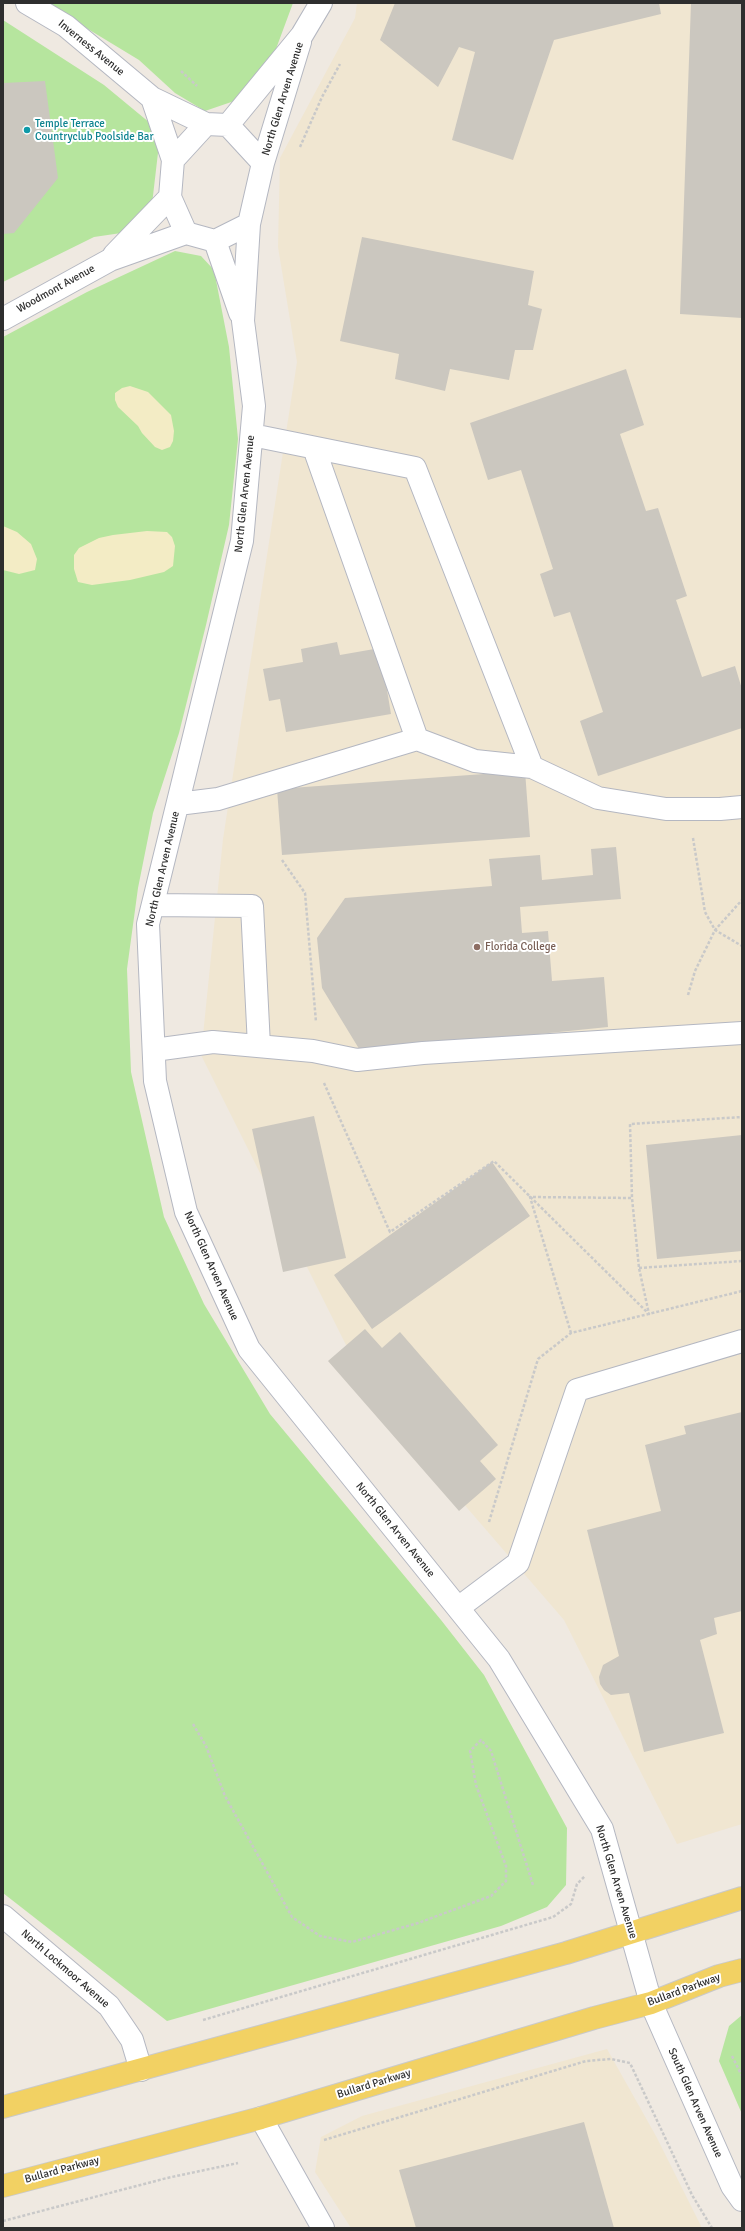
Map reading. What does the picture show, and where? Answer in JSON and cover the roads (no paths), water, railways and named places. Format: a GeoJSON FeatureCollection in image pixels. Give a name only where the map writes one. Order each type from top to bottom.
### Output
{"type":"FeatureCollection","features":[{"type":"Feature","properties":{"kind":"main road"},"geometry":{"type":"LineString","coordinates":[[3,2108],[566,1953],[631,1931],[742,1898]]}},
{"type":"Feature","properties":{"kind":"main road","name":"Bullard Parkway"},"geometry":{"type":"LineString","coordinates":[[3,2186],[261,2118],[594,2018],[651,2003],[719,1976],[742,1970]]}},
{"type":"Feature","properties":{"kind":"street","name":"Inverness Avenue"},"geometry":{"type":"LineString","coordinates":[[27,3],[66,26],[152,98],[206,124]]}},
{"type":"Feature","properties":{"kind":"street","name":"North Glen Arven Avenue"},"geometry":{"type":"LineString","coordinates":[[228,125],[302,35],[321,3]]}},
{"type":"Feature","properties":{"kind":"street","name":"North Glen Arven Avenue"},"geometry":{"type":"LineString","coordinates":[[263,163],[289,82],[302,35]]}},
{"type":"Feature","properties":{"kind":"street"},"geometry":{"type":"LineString","coordinates":[[152,98],[173,160],[170,197],[186,233],[215,241],[249,224],[263,163],[228,125],[206,124],[173,160]]}},
{"type":"Feature","properties":{"kind":"street","name":"Woodmont Avenue"},"geometry":{"type":"LineString","coordinates":[[110,260],[170,197]]}},
{"type":"Feature","properties":{"kind":"street","name":"North Glen Arven Avenue"},"geometry":{"type":"LineString","coordinates":[[249,224],[243,321],[254,406],[242,541],[148,924],[155,1081],[186,1212],[249,1349],[499,1659],[602,1829],[651,2003]]}},
{"type":"Feature","properties":{"kind":"street","name":"Woodmont Avenue"},"geometry":{"type":"LineString","coordinates":[[3,319],[110,260],[186,233]]}},
{"type":"Feature","properties":{"kind":"street","name":"North Glen Arven Avenue"},"geometry":{"type":"LineString","coordinates":[[215,241],[243,321]]}},
{"type":"Feature","properties":{"kind":"street"},"geometry":{"type":"LineString","coordinates":[[252,436],[415,468],[532,767]]}},
{"type":"Feature","properties":{"kind":"street"},"geometry":{"type":"LineString","coordinates":[[314,448],[416,738]]}},
{"type":"Feature","properties":{"kind":"street"},"geometry":{"type":"LineString","coordinates":[[178,804],[218,799],[416,738],[475,760],[532,767],[598,798],[666,809],[720,809],[742,807]]}},
{"type":"Feature","properties":{"kind":"street"},"geometry":{"type":"LineString","coordinates":[[153,905],[252,906],[259,1046]]}},
{"type":"Feature","properties":{"kind":"street"},"geometry":{"type":"LineString","coordinates":[[154,1050],[214,1042],[313,1051],[357,1060],[423,1053],[742,1033]]}},
{"type":"Feature","properties":{"kind":"street"},"geometry":{"type":"LineString","coordinates":[[458,1608],[518,1563],[577,1390],[742,1341]]}},
{"type":"Feature","properties":{"kind":"street","name":"North Lockmoor Avenue"},"geometry":{"type":"LineString","coordinates":[[3,1916],[109,2006],[132,2040],[141,2070]]}},
{"type":"Feature","properties":{"kind":"street","name":"South Glen Arven Avenue"},"geometry":{"type":"LineString","coordinates":[[651,2003],[732,2186],[742,2200]]}},
{"type":"Feature","properties":{"kind":"street"},"geometry":{"type":"LineString","coordinates":[[261,2118],[323,2228]]}},
{"type":"Feature","properties":{"kind":"place","name":"Temple Terrace Countryclub Poolside Bar"},"geometry":{"type":"Point","coordinates":[27,130]}},
{"type":"Feature","properties":{"kind":"place","name":"Florida College"},"geometry":{"type":"Point","coordinates":[477,947]}}]}
